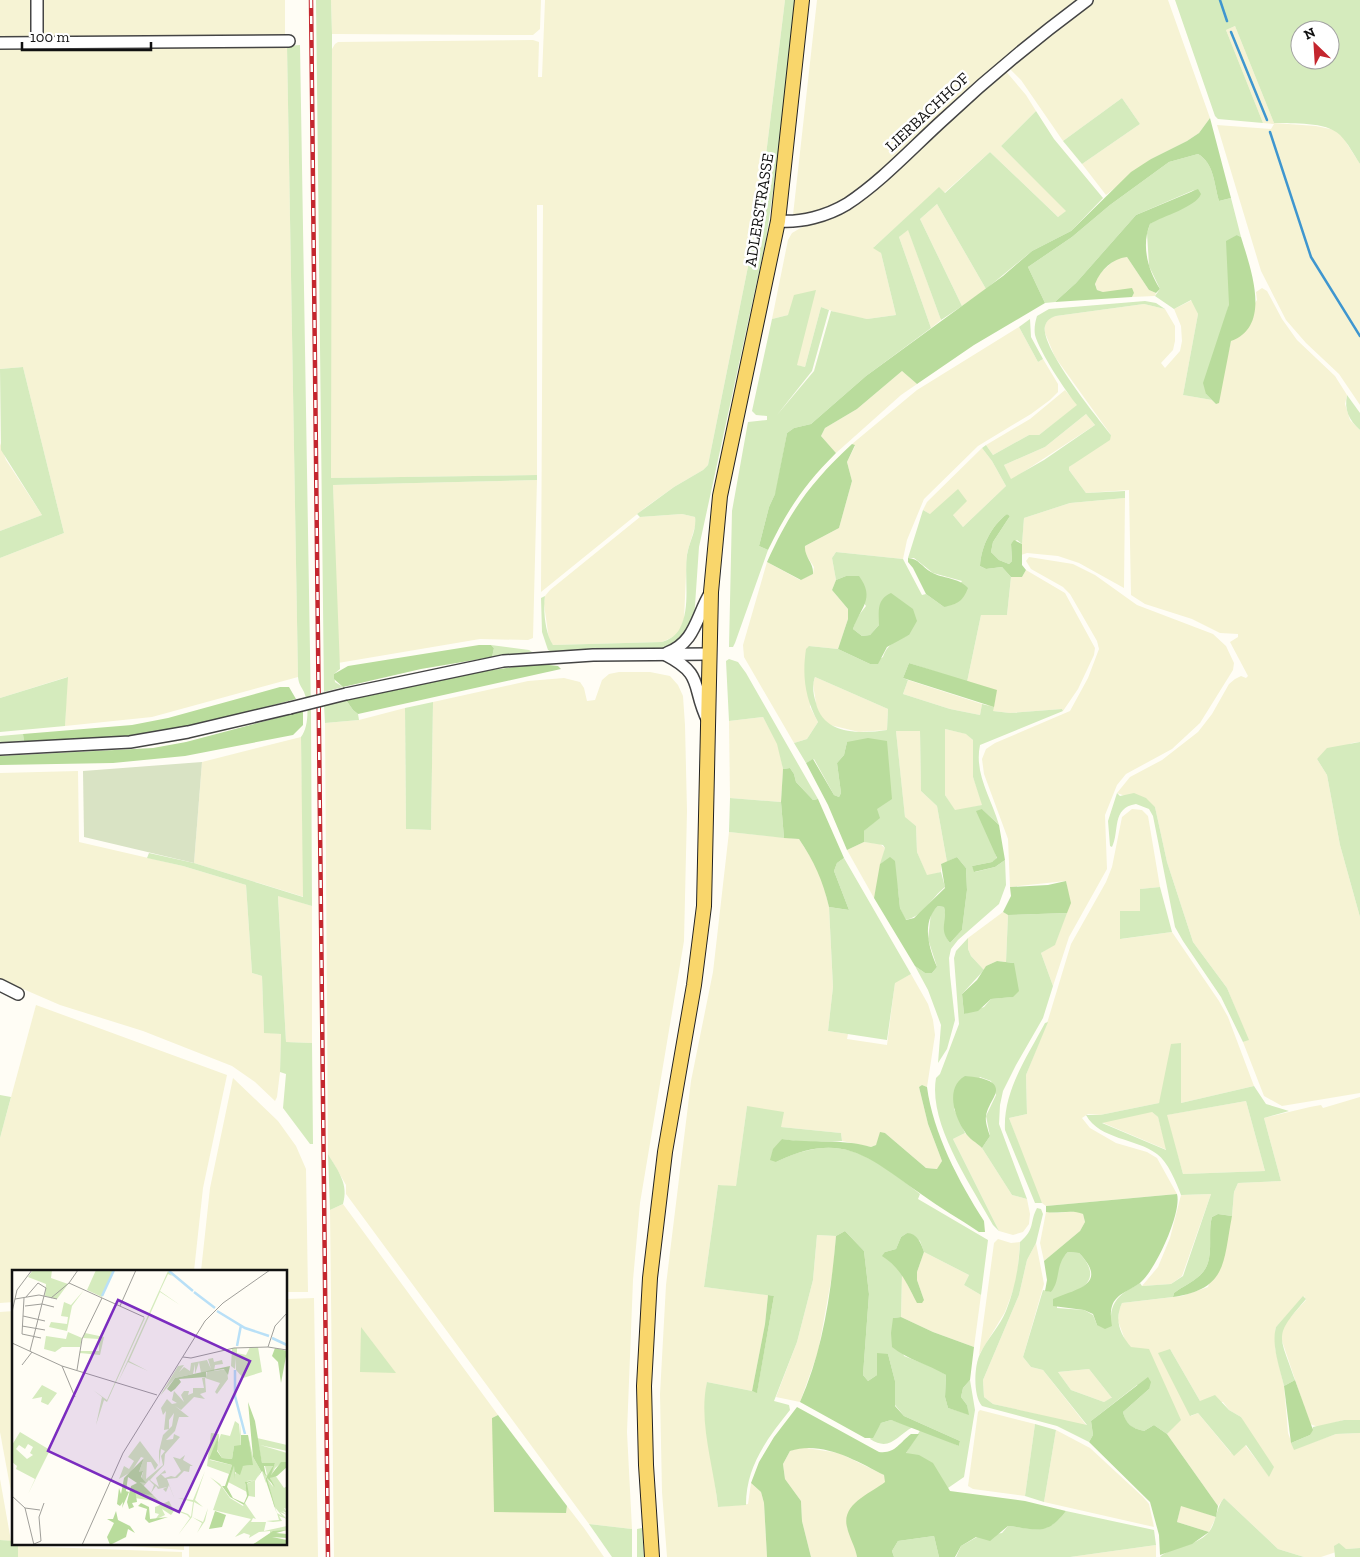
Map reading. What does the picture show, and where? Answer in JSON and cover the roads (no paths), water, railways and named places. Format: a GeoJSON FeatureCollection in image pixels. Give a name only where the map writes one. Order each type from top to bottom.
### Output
{"type":"FeatureCollection","features":[{"type":"Feature","properties":{"kind":"main road","name":"ADLERSTRASSE"},"geometry":{"type":"LineString","coordinates":[[652,1557],[646,1465],[644,1386],[650,1278],[665,1152],[694,985],[704,906],[711,592],[720,496],[734,422],[778,221],[802,0]]}},
{"type":"Feature","properties":{"kind":"street"},"geometry":{"type":"LineString","coordinates":[[37,0],[37,42]]}},
{"type":"Feature","properties":{"kind":"street","name":"LIERBACHHOF"},"geometry":{"type":"LineString","coordinates":[[778,221],[799,221],[836,210],[847,203],[887,171],[990,76],[1087,0]]}},
{"type":"Feature","properties":{"kind":"street"},"geometry":{"type":"LineString","coordinates":[[0,43],[289,41]]}},
{"type":"Feature","properties":{"kind":"street"},"geometry":{"type":"LineString","coordinates":[[664,654],[677,650],[688,641],[694,632],[702,607],[711,592]]}},
{"type":"Feature","properties":{"kind":"street"},"geometry":{"type":"LineString","coordinates":[[664,654],[681,663],[691,672],[697,684],[700,707],[708,722]]}},
{"type":"Feature","properties":{"kind":"street"},"geometry":{"type":"LineString","coordinates":[[0,749],[130,742],[188,732],[346,694],[503,661],[593,655],[710,654]]}},
{"type":"Feature","properties":{"kind":"street"},"geometry":{"type":"LineString","coordinates":[[0,985],[18,994]]}},
{"type":"Feature","properties":{"kind":"waterway"},"geometry":{"type":"LineString","coordinates":[[1220,0],[1227,21]]}},
{"type":"Feature","properties":{"kind":"waterway"},"geometry":{"type":"LineString","coordinates":[[1231,32],[1267,120]]}},
{"type":"Feature","properties":{"kind":"waterway"},"geometry":{"type":"LineString","coordinates":[[1270,132],[1311,257],[1360,336]]}},
{"type":"Feature","properties":{"kind":"railway"},"geometry":{"type":"LineString","coordinates":[[311,0],[328,1557]]}}]}
